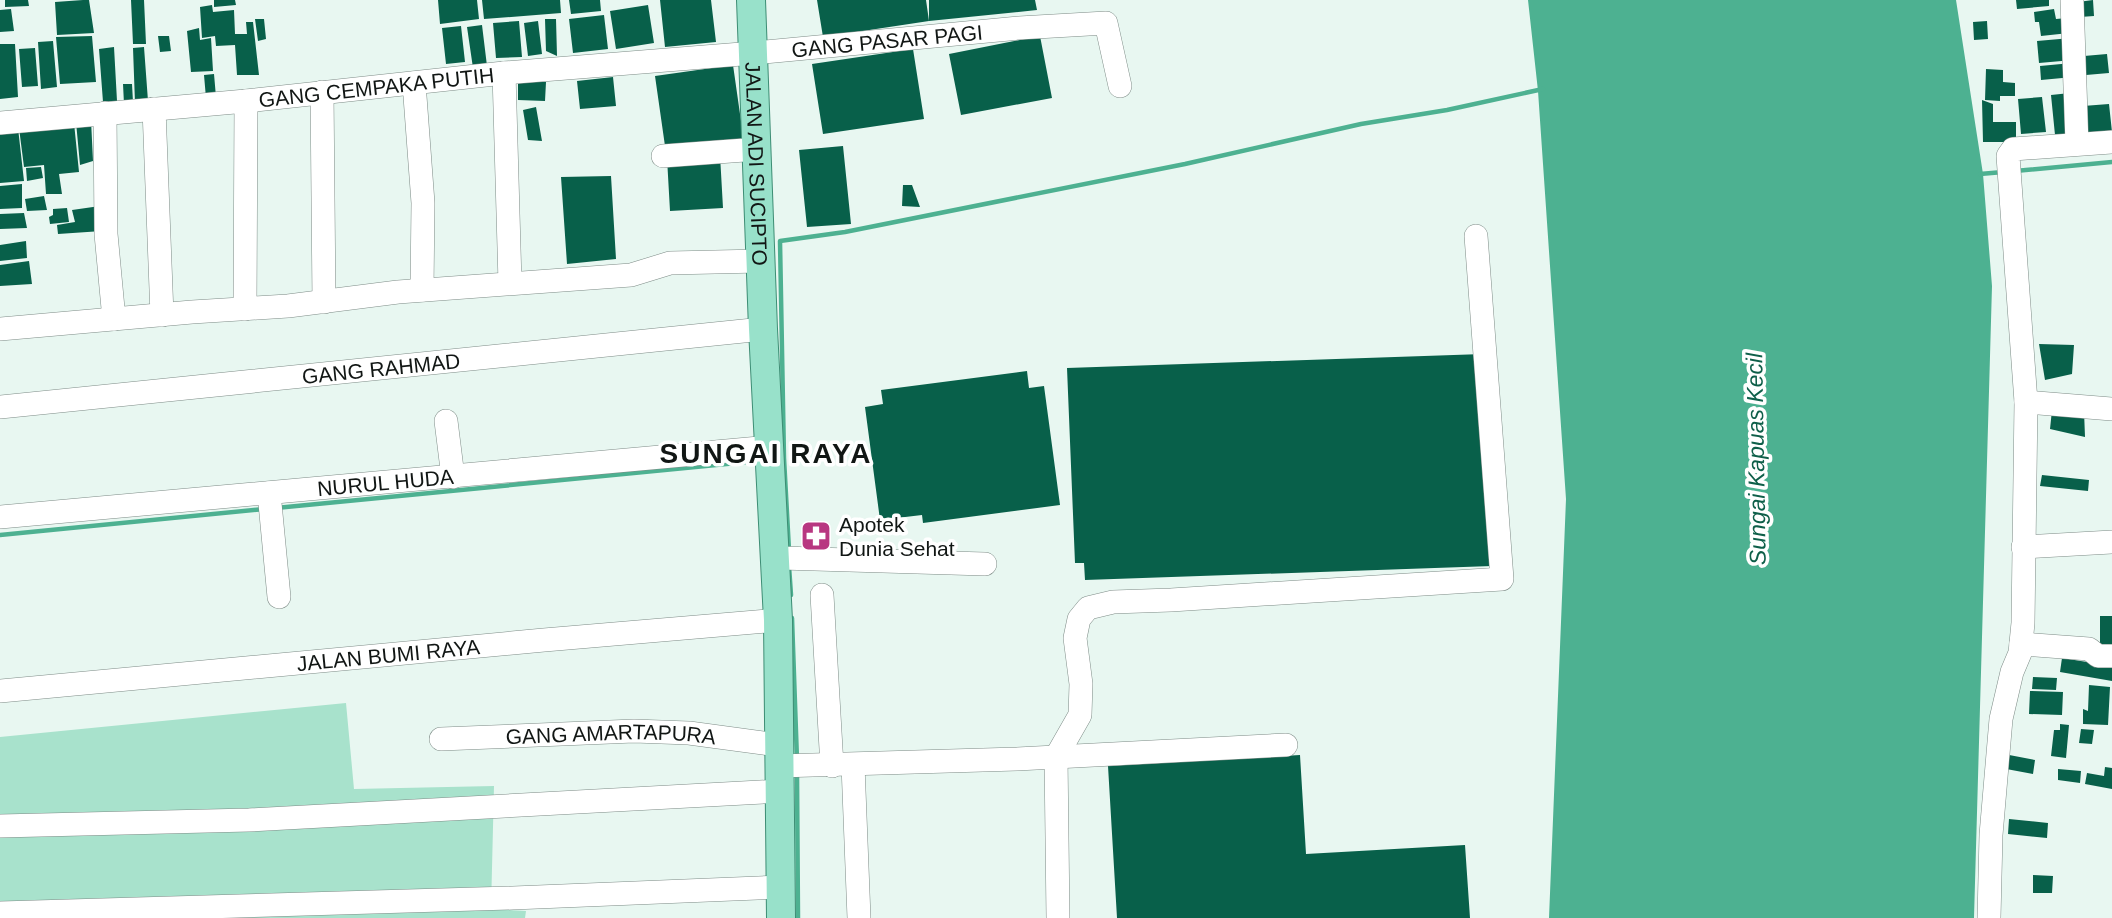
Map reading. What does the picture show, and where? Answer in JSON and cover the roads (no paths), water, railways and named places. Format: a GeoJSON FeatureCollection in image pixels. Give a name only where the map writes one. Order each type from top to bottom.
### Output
{"type":"FeatureCollection","features":[{"type":"Feature","properties":{"kind":"main road","name":"JALAN ADI SUCIPTO"},"geometry":{"type":"LineString","coordinates":[[751,0],[763,329],[786,766],[780,918]]}},
{"type":"Feature","properties":{"kind":"street"},"geometry":{"type":"LineString","coordinates":[[2071,0],[2077,144]]}},
{"type":"Feature","properties":{"kind":"street","name":"GANG PASAR PAGI"},"geometry":{"type":"LineString","coordinates":[[754,54],[1019,28],[1106,23],[1120,86]]}},
{"type":"Feature","properties":{"kind":"street","name":"GANG CEMPAKA PUTIH"},"geometry":{"type":"LineString","coordinates":[[0,123],[246,101],[504,73],[754,54]]}},
{"type":"Feature","properties":{"kind":"street"},"geometry":{"type":"LineString","coordinates":[[504,73],[510,283]]}},
{"type":"Feature","properties":{"kind":"street"},"geometry":{"type":"LineString","coordinates":[[414,83],[423,203],[422,290]]}},
{"type":"Feature","properties":{"kind":"street"},"geometry":{"type":"LineString","coordinates":[[322,92],[324,302]]}},
{"type":"Feature","properties":{"kind":"street"},"geometry":{"type":"LineString","coordinates":[[245,309],[246,101]]}},
{"type":"Feature","properties":{"kind":"street"},"geometry":{"type":"LineString","coordinates":[[154,109],[162,315]]}},
{"type":"Feature","properties":{"kind":"street"},"geometry":{"type":"LineString","coordinates":[[105,113],[106,234],[114,319]]}},
{"type":"Feature","properties":{"kind":"street"},"geometry":{"type":"LineString","coordinates":[[1989,918],[1991,835],[2001,719],[2021,644],[2026,402],[2008,156],[2013,149],[2112,142]]}},
{"type":"Feature","properties":{"kind":"street"},"geometry":{"type":"LineString","coordinates":[[663,156],[758,149]]}},
{"type":"Feature","properties":{"kind":"street"},"geometry":{"type":"LineString","coordinates":[[1058,918],[1056,757],[1080,715],[1081,684],[1074,638],[1079,619],[1088,608],[1113,602],[1502,579],[1476,236]]}},
{"type":"Feature","properties":{"kind":"street"},"geometry":{"type":"LineString","coordinates":[[0,330],[324,302],[422,290],[631,275],[670,263],[760,261]]}},
{"type":"Feature","properties":{"kind":"street","name":"GANG RAHMAD"},"geometry":{"type":"LineString","coordinates":[[0,407],[763,329]]}},
{"type":"Feature","properties":{"kind":"street"},"geometry":{"type":"LineString","coordinates":[[2026,402],[2112,409]]}},
{"type":"Feature","properties":{"kind":"street"},"geometry":{"type":"LineString","coordinates":[[446,421],[453,477]]}},
{"type":"Feature","properties":{"kind":"street","name":"NURUL HUDA"},"geometry":{"type":"LineString","coordinates":[[0,517],[270,504],[453,477],[771,447]]}},
{"type":"Feature","properties":{"kind":"street"},"geometry":{"type":"LineString","coordinates":[[270,504],[279,597]]}},
{"type":"Feature","properties":{"kind":"street"},"geometry":{"type":"LineString","coordinates":[[2023,547],[2112,542]]}},
{"type":"Feature","properties":{"kind":"street"},"geometry":{"type":"LineString","coordinates":[[781,558],[985,564]]}},
{"type":"Feature","properties":{"kind":"street"},"geometry":{"type":"LineString","coordinates":[[822,595],[859,918]]}},
{"type":"Feature","properties":{"kind":"street","name":"JALAN BUMI RAYA"},"geometry":{"type":"LineString","coordinates":[[0,691],[544,639],[778,620]]}},
{"type":"Feature","properties":{"kind":"street"},"geometry":{"type":"LineString","coordinates":[[2021,644],[2089,649],[2098,656],[2112,656]]}},
{"type":"Feature","properties":{"kind":"street","name":"GANG AMARTAPURA"},"geometry":{"type":"LineString","coordinates":[[441,739],[654,731],[689,733],[786,766]]}},
{"type":"Feature","properties":{"kind":"street"},"geometry":{"type":"LineString","coordinates":[[0,826],[249,820],[786,766],[1056,757],[1286,745]]}},
{"type":"Feature","properties":{"kind":"street"},"geometry":{"type":"LineString","coordinates":[[0,913],[780,887]]}},
{"type":"Feature","properties":{"kind":"water","name":"Sungai Kapuas Kecil"},"geometry":{"type":"Polygon","coordinates":[[[1528,0],[1956,0],[1983,174],[1992,286],[1974,918],[1549,918],[1566,499],[1538,91],[1528,0]]]}},
{"type":"Feature","properties":{"kind":"waterway"},"geometry":{"type":"LineString","coordinates":[[789,550],[784,458],[780,241],[845,232],[1185,164],[1361,124],[1447,110],[1543,89]]}},
{"type":"Feature","properties":{"kind":"waterway"},"geometry":{"type":"LineString","coordinates":[[2015,171],[2112,162]]}},
{"type":"Feature","properties":{"kind":"waterway"},"geometry":{"type":"LineString","coordinates":[[1980,174],[2003,172]]}},
{"type":"Feature","properties":{"kind":"waterway"},"geometry":{"type":"LineString","coordinates":[[276,508],[747,462]]}},
{"type":"Feature","properties":{"kind":"waterway"},"geometry":{"type":"LineString","coordinates":[[0,535],[264,509]]}},
{"type":"Feature","properties":{"kind":"waterway"},"geometry":{"type":"LineString","coordinates":[[789,566],[791,595]]}},
{"type":"Feature","properties":{"kind":"waterway"},"geometry":{"type":"LineString","coordinates":[[792,618],[797,760]]}},
{"type":"Feature","properties":{"kind":"waterway"},"geometry":{"type":"LineString","coordinates":[[797,772],[798,918]]}},
{"type":"Feature","properties":{"kind":"place","name":"Apotek Dunia Sehat"},"geometry":{"type":"Point","coordinates":[816,536]}},
{"type":"Feature","properties":{"kind":"district","name":"SUNGAI RAYA"},"geometry":{"type":"Point","coordinates":[766,453]}}]}
